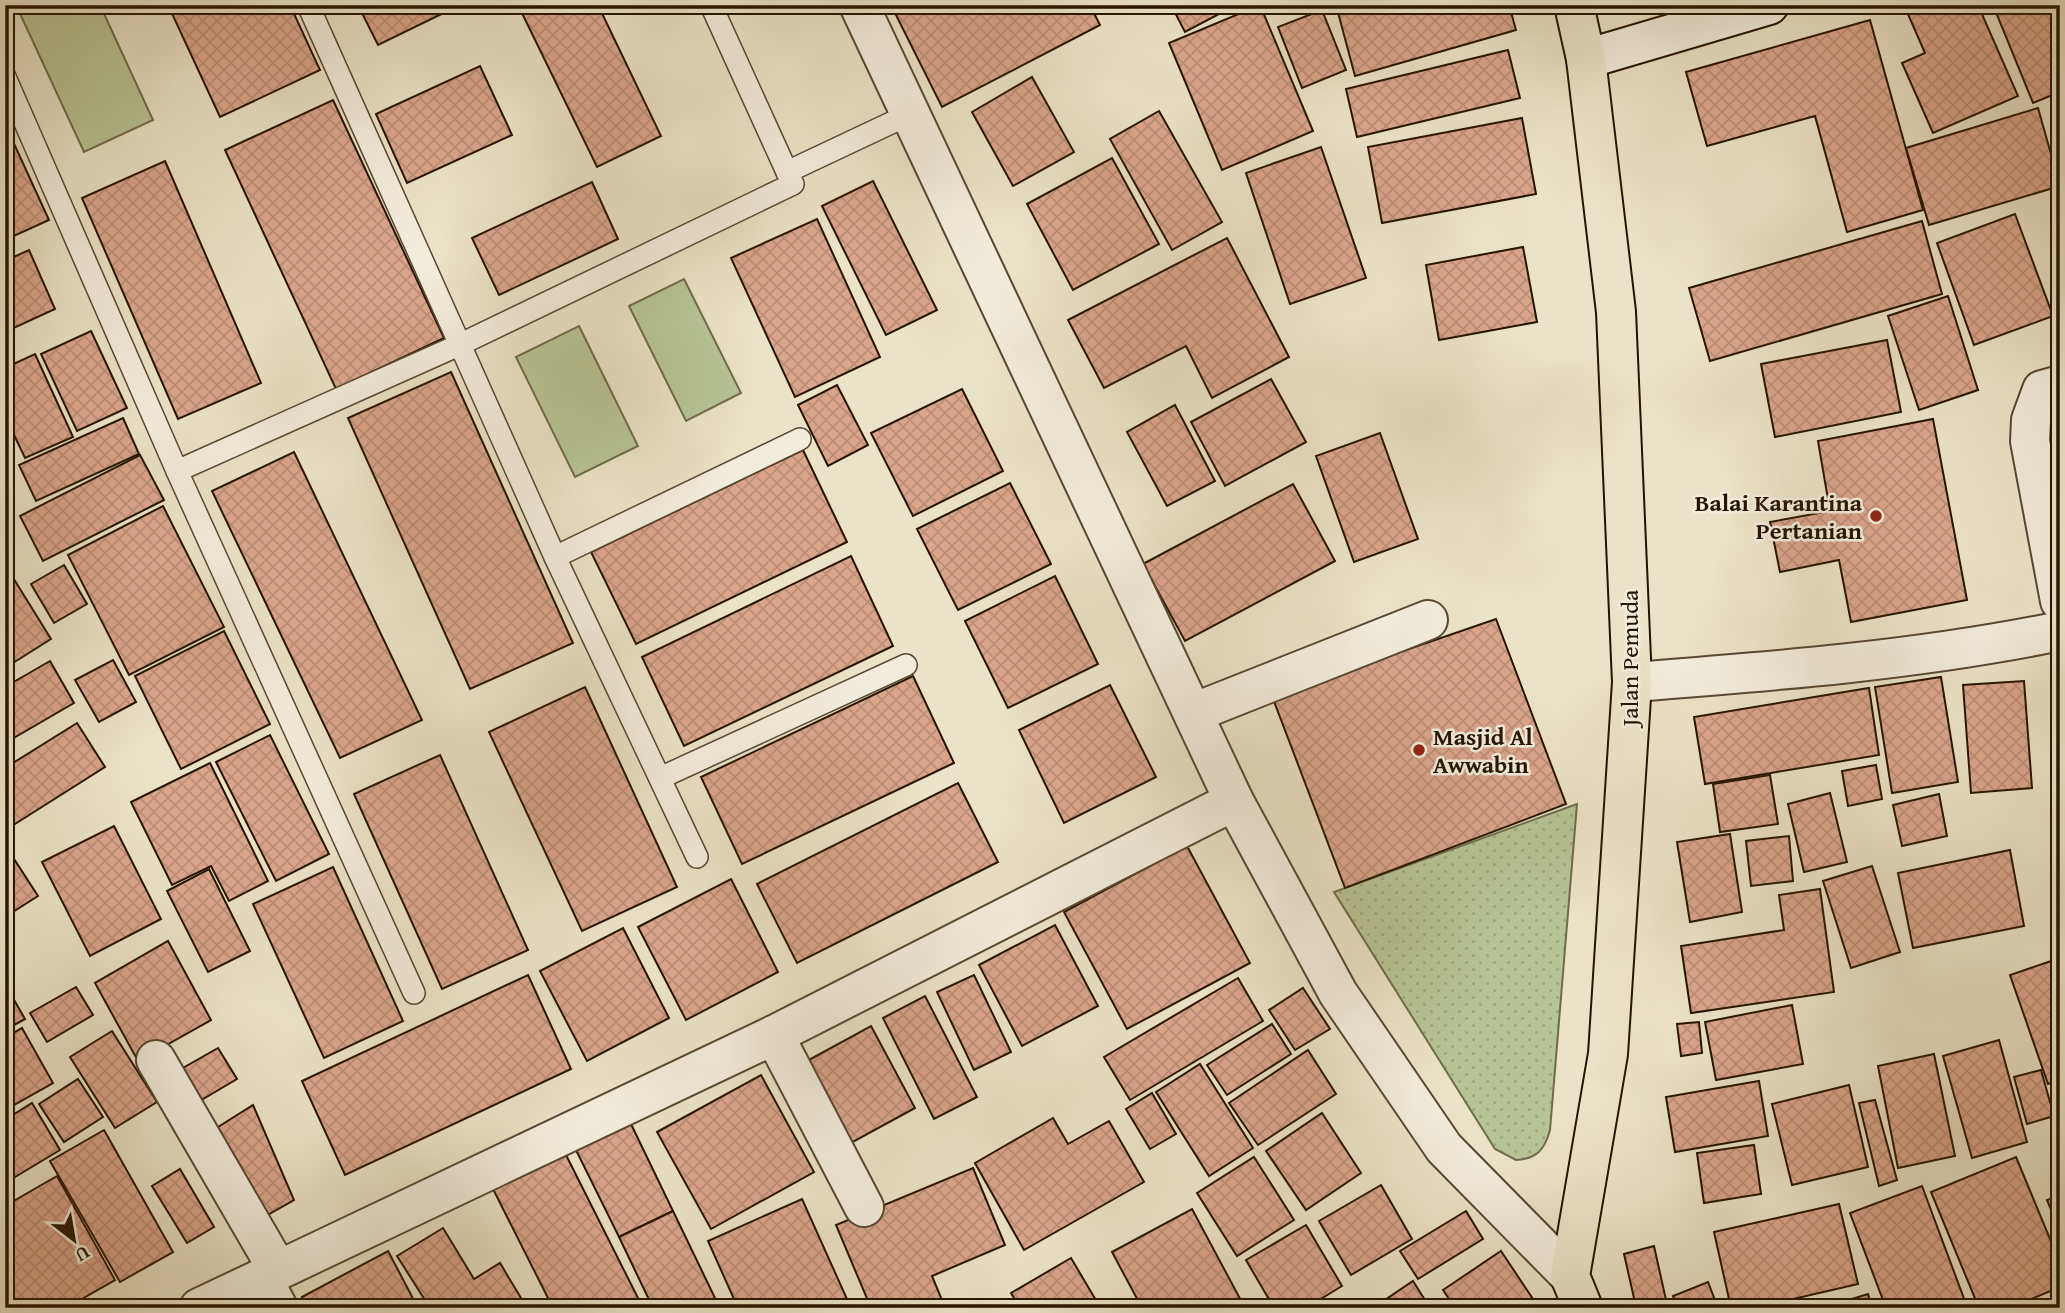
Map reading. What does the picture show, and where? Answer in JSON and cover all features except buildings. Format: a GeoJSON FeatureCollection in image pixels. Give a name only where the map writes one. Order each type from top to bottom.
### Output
{"type":"FeatureCollection","features":[{"type":"Feature","properties":{"kind":"highway","name":"Jalan Pemuda"},"geometry":{"type":"LineString","coordinates":[[1574,5],[1586,59],[1616,312],[1632,682],[1608,1054],[1577,1292]]}},
{"type":"Feature","properties":{"kind":"street"},"geometry":{"type":"LineString","coordinates":[[859,5],[1234,801],[1338,993],[1444,1148],[1577,1292]]}},
{"type":"Feature","properties":{"kind":"street"},"geometry":{"type":"LineString","coordinates":[[1586,59],[1769,5]]}},
{"type":"Feature","properties":{"kind":"street"},"geometry":{"type":"LineString","coordinates":[[2060,385],[2042,390],[2031,420],[2030,441],[2060,601]]}},
{"type":"Feature","properties":{"kind":"street"},"geometry":{"type":"LineString","coordinates":[[1193,713],[1428,620]]}},
{"type":"Feature","properties":{"kind":"street"},"geometry":{"type":"LineString","coordinates":[[1632,682],[1785,670],[1974,649],[2060,631]]}},
{"type":"Feature","properties":{"kind":"street"},"geometry":{"type":"LineString","coordinates":[[199,1308],[273,1285],[1234,801]]}},
{"type":"Feature","properties":{"kind":"street"},"geometry":{"type":"LineString","coordinates":[[774,1035],[864,1207]]}},
{"type":"Feature","properties":{"kind":"street"},"geometry":{"type":"LineString","coordinates":[[156,1060],[273,1285]]}},
{"type":"Feature","properties":{"kind":"lane"},"geometry":{"type":"LineString","coordinates":[[308,5],[555,557],[696,856]]}},
{"type":"Feature","properties":{"kind":"lane"},"geometry":{"type":"LineString","coordinates":[[177,471],[459,345],[793,184],[710,5]]}},
{"type":"Feature","properties":{"kind":"lane"},"geometry":{"type":"LineString","coordinates":[[5,77],[177,471],[414,993]]}},
{"type":"Feature","properties":{"kind":"lane"},"geometry":{"type":"LineString","coordinates":[[787,172],[910,114]]}},
{"type":"Feature","properties":{"kind":"lane"},"geometry":{"type":"LineString","coordinates":[[555,557],[800,439]]}},
{"type":"Feature","properties":{"kind":"lane"},"geometry":{"type":"LineString","coordinates":[[660,778],[906,665]]}},
{"type":"Feature","properties":{"kind":"green space"},"geometry":{"type":"Polygon","coordinates":[[[16,5],[100,5],[153,120],[84,152],[16,5]]]}},
{"type":"Feature","properties":{"kind":"green space"},"geometry":{"type":"Polygon","coordinates":[[[684,279],[741,393],[686,421],[629,306],[684,279]]]}},
{"type":"Feature","properties":{"kind":"green space"},"geometry":{"type":"Polygon","coordinates":[[[579,326],[638,446],[575,477],[516,357],[579,326]]]}},
{"type":"Feature","properties":{"kind":"green space"},"geometry":{"type":"Polygon","coordinates":[[[1577,804],[1550,1130],[1546,1143],[1539,1152],[1529,1158],[1516,1160],[1495,1149],[1334,892],[1577,804]]]}},
{"type":"Feature","properties":{"kind":"place","name":"Balai Karantina Pertanian"},"geometry":{"type":"Point","coordinates":[1876,516]}},
{"type":"Feature","properties":{"kind":"place","name":"Masjid Al Awwabin"},"geometry":{"type":"Point","coordinates":[1419,750]}}]}
